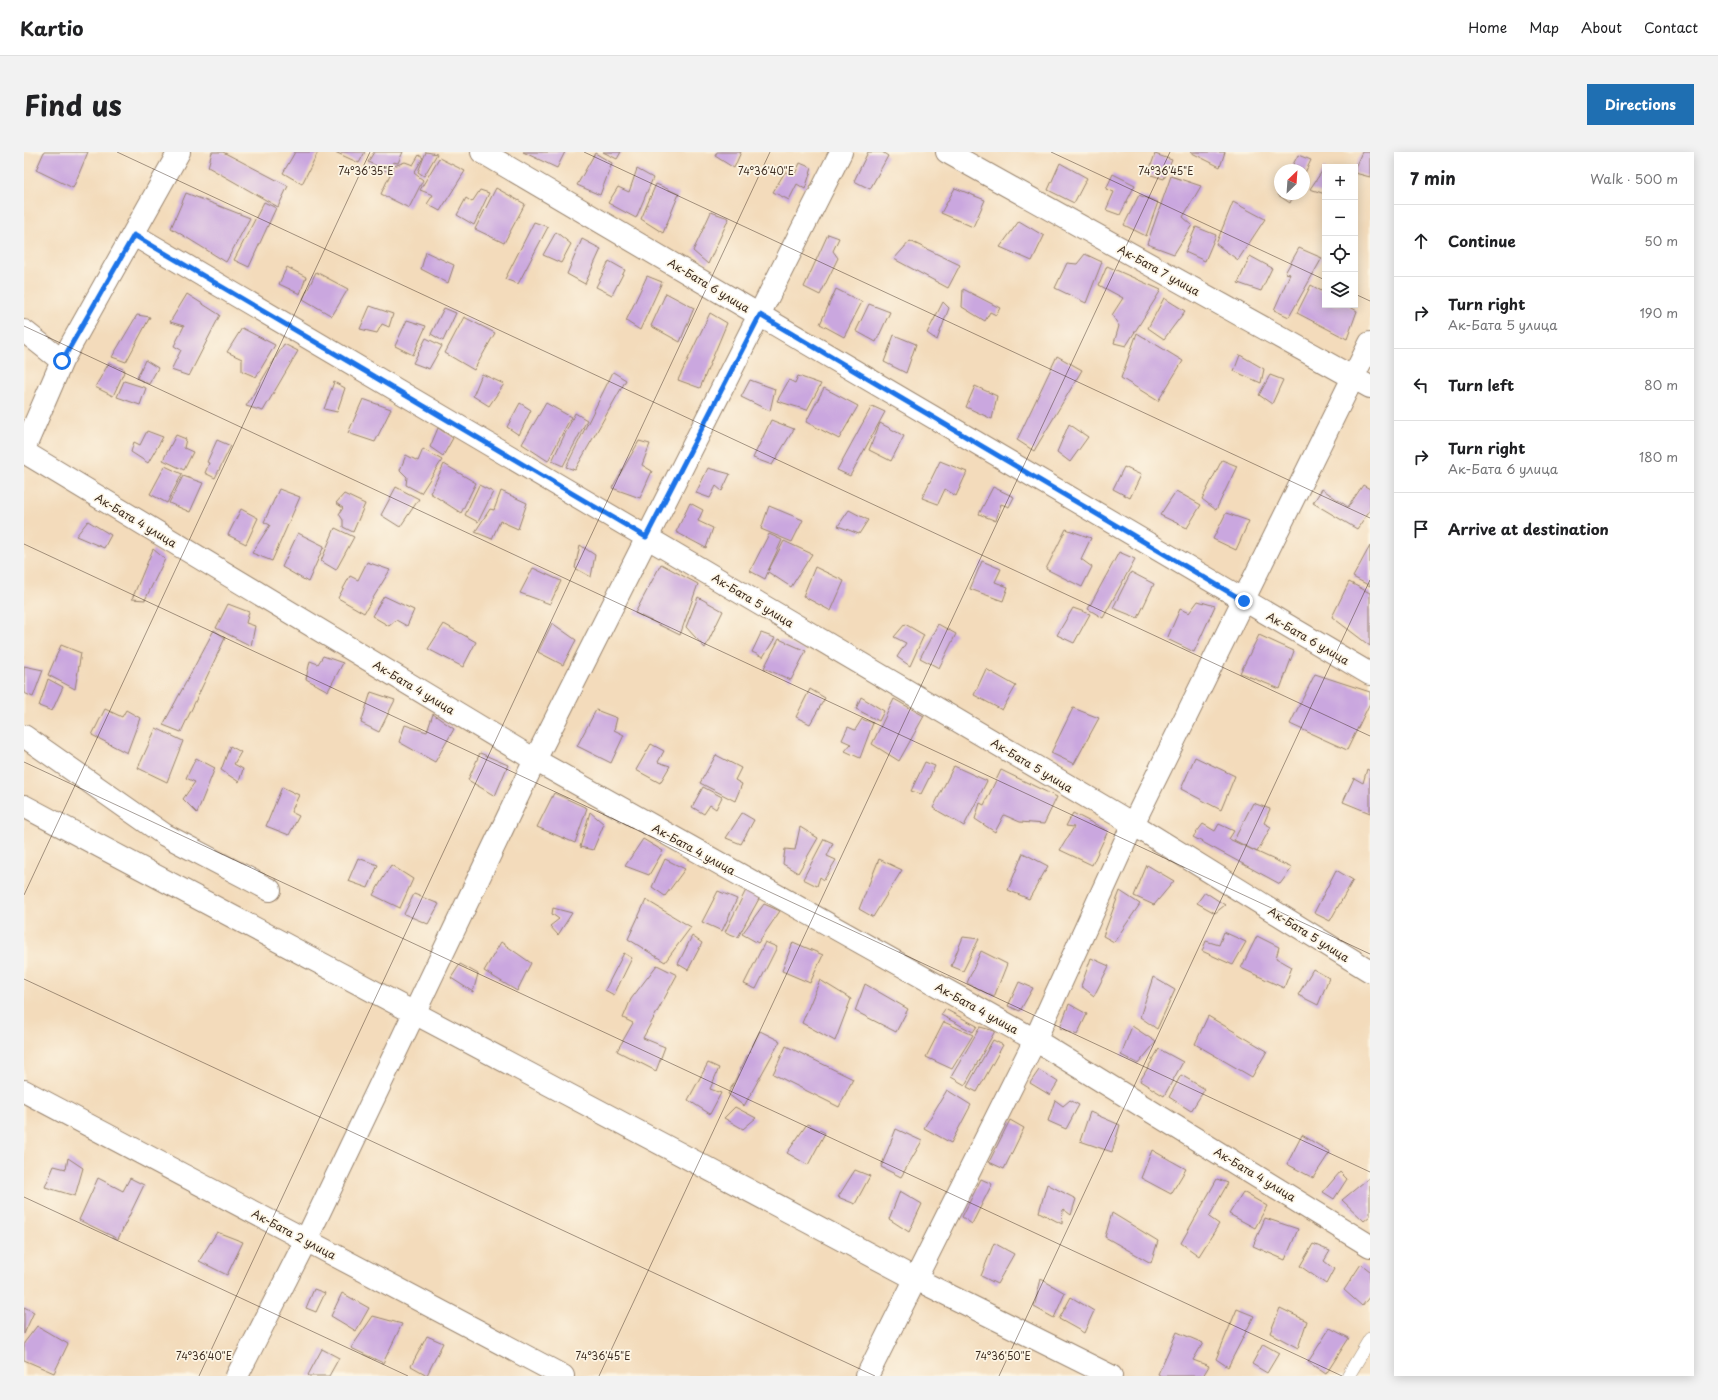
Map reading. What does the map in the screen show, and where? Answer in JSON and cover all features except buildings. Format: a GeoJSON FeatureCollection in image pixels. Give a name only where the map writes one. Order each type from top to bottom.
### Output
{"type":"FeatureCollection","features":[{"type":"Feature","properties":{"kind":"street"},"geometry":{"type":"LineString","coordinates":[[24,449],[62,361],[134,235],[179,152]]}},
{"type":"Feature","properties":{"kind":"street","name":"Ак-Бата 6 улица"},"geometry":{"type":"LineString","coordinates":[[482,152],[1370,674]]}},
{"type":"Feature","properties":{"kind":"street"},"geometry":{"type":"LineString","coordinates":[[237,1376],[306,1240],[535,760],[841,152]]}},
{"type":"Feature","properties":{"kind":"street","name":"Ак-Бата 7 улица"},"geometry":{"type":"LineString","coordinates":[[947,152],[1361,382]]}},
{"type":"Feature","properties":{"kind":"street","name":"Ак-Бата 5 улица"},"geometry":{"type":"LineString","coordinates":[[134,235],[1133,824],[1370,971]]}},
{"type":"Feature","properties":{"kind":"street"},"geometry":{"type":"LineString","coordinates":[[24,331],[62,361]]}},
{"type":"Feature","properties":{"kind":"street"},"geometry":{"type":"LineString","coordinates":[[867,1376],[1034,1040],[1133,824],[1244,601],[1361,382],[1370,343]]}},
{"type":"Feature","properties":{"kind":"street","name":"Ак-Бата 4 улица"},"geometry":{"type":"LineString","coordinates":[[24,452],[535,760],[1034,1040],[1368,1244]]}},
{"type":"Feature","properties":{"kind":"street"},"geometry":{"type":"LineString","coordinates":[[24,736],[165,835],[270,890]]}},
{"type":"Feature","properties":{"kind":"street"},"geometry":{"type":"LineString","coordinates":[[24,806],[916,1279],[1111,1376]]}},
{"type":"Feature","properties":{"kind":"street","name":"Ак-Бата 2 улица"},"geometry":{"type":"LineString","coordinates":[[24,1092],[563,1376]]}},
{"type":"Feature","properties":{"kind":"lane"},"geometry":{"type":"LineString","coordinates":[[1348,1376],[1370,1339]]}},
{"type":"Feature","properties":{"kind":"route"},"geometry":{"type":"LineString","coordinates":[[62,361],[134,235],[646,537],[760,315],[1244,601]]}}]}
